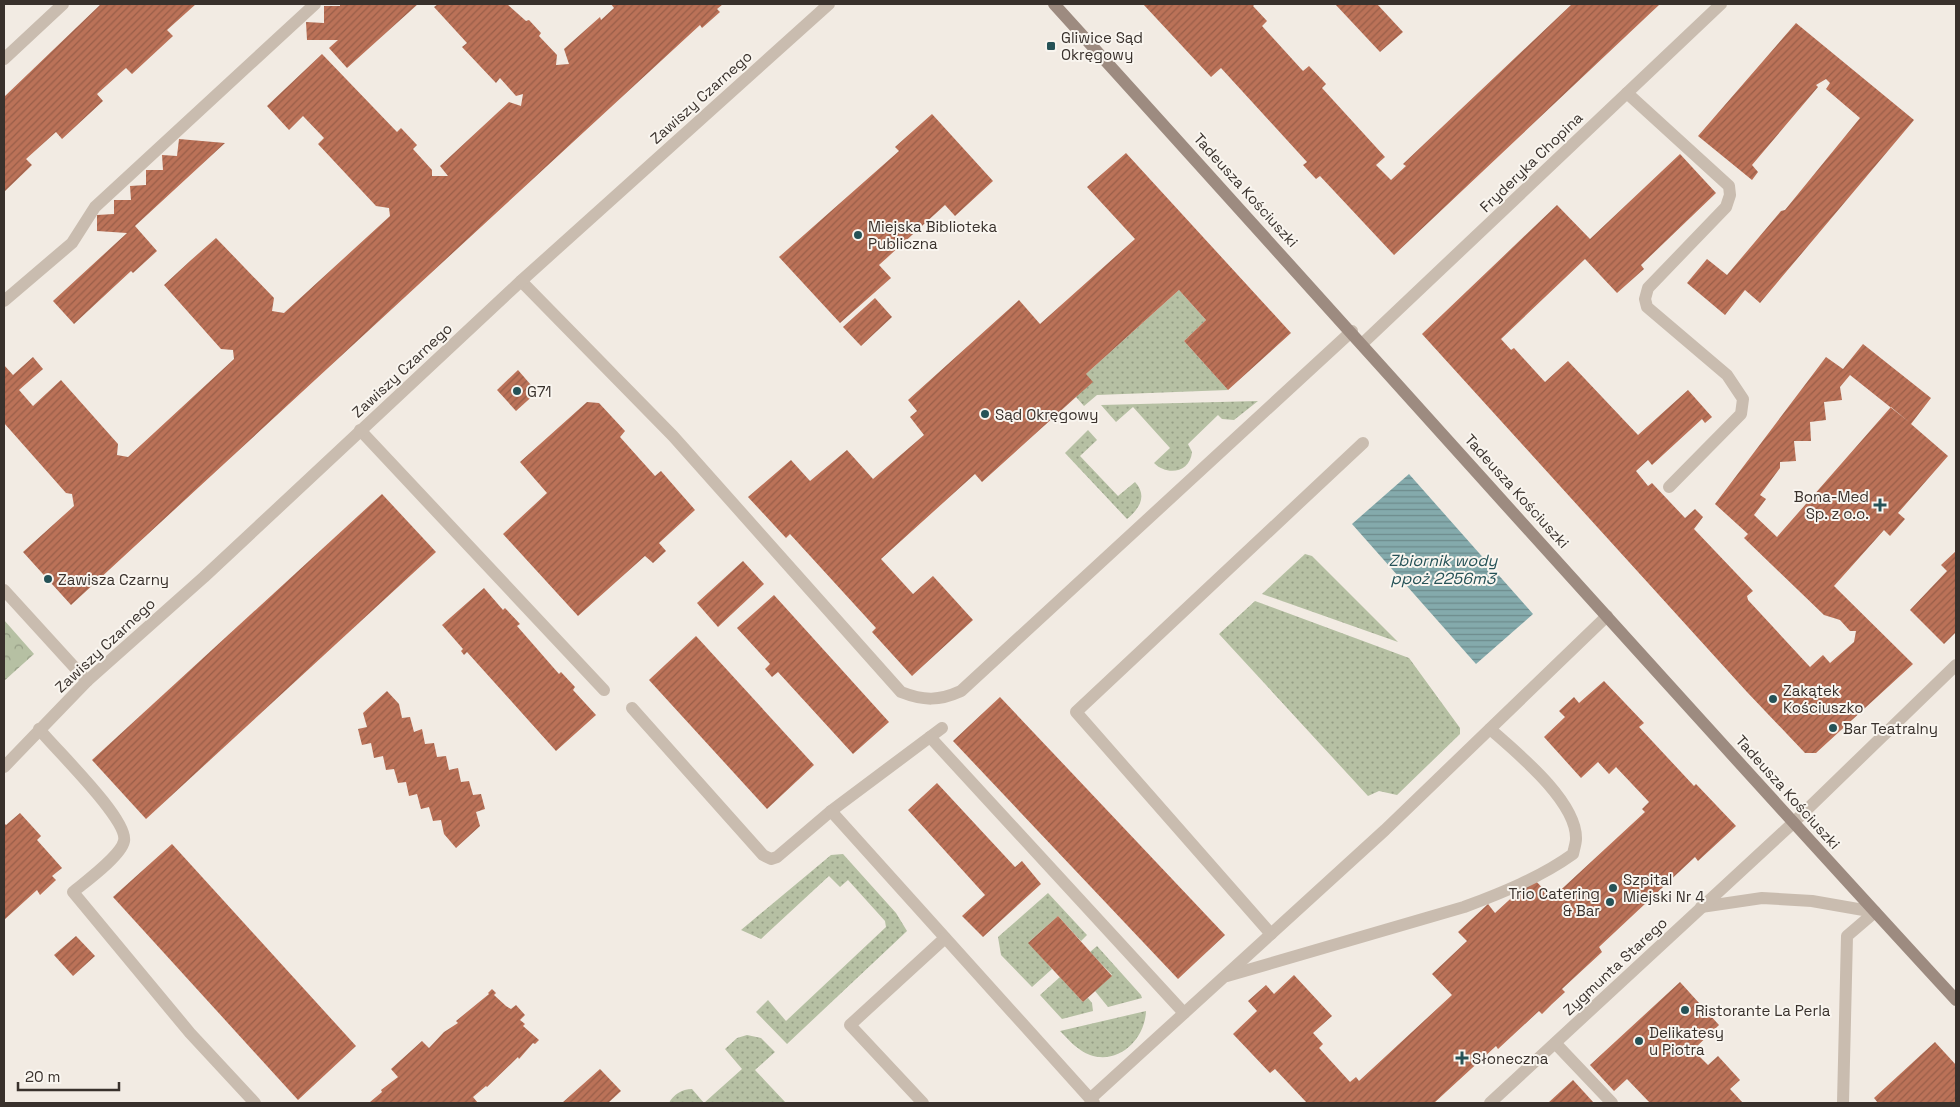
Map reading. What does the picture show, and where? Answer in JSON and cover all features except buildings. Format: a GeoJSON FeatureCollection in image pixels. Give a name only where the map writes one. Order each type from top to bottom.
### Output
{"type":"FeatureCollection","features":[{"type":"Feature","properties":{"kind":"street"},"geometry":{"type":"LineString","coordinates":[[4,59],[63,4]]}},
{"type":"Feature","properties":{"kind":"street"},"geometry":{"type":"LineString","coordinates":[[4,301],[72,243],[95,208],[315,4]]}},
{"type":"Feature","properties":{"kind":"street","name":"Zawiszy Czarnego"},"geometry":{"type":"LineString","coordinates":[[4,767],[87,681],[212,570],[521,281],[829,4]]}},
{"type":"Feature","properties":{"kind":"street","name":"Tadeusza Kościuszki"},"geometry":{"type":"LineString","coordinates":[[1054,4],[1363,343],[1793,823],[1956,1000]]}},
{"type":"Feature","properties":{"kind":"street","name":"Fryderyka Chopina"},"geometry":{"type":"LineString","coordinates":[[1363,343],[1721,4]]}},
{"type":"Feature","properties":{"kind":"street"},"geometry":{"type":"LineString","coordinates":[[1627,92],[1729,186],[1730,195],[1726,207],[1648,288],[1645,299],[1647,307],[1727,375],[1743,399],[1741,414],[1669,487]]}},
{"type":"Feature","properties":{"kind":"street"},"geometry":{"type":"LineString","coordinates":[[521,281],[673,436],[901,692],[927,700],[948,697],[961,691],[1352,331]]}},
{"type":"Feature","properties":{"kind":"street"},"geometry":{"type":"LineString","coordinates":[[360,430],[604,690]]}},
{"type":"Feature","properties":{"kind":"street"},"geometry":{"type":"LineString","coordinates":[[1271,934],[1076,712],[1363,443]]}},
{"type":"Feature","properties":{"kind":"street"},"geometry":{"type":"LineString","coordinates":[[4,590],[87,681]]}},
{"type":"Feature","properties":{"kind":"street"},"geometry":{"type":"LineString","coordinates":[[831,811],[1092,1101],[1184,1013],[1385,830],[1607,616]]}},
{"type":"Feature","properties":{"kind":"street","name":"Zygmunta Starego"},"geometry":{"type":"LineString","coordinates":[[1490,1103],[1793,823],[1956,665]]}},
{"type":"Feature","properties":{"kind":"street"},"geometry":{"type":"LineString","coordinates":[[632,708],[763,855],[771,859],[777,857],[831,811],[942,728]]}},
{"type":"Feature","properties":{"kind":"street"},"geometry":{"type":"LineString","coordinates":[[1224,977],[1464,907],[1505,891],[1558,865],[1573,854],[1576,838],[1573,821],[1545,778],[1490,729]]}},
{"type":"Feature","properties":{"kind":"street"},"geometry":{"type":"LineString","coordinates":[[39,730],[113,811],[123,828],[124,841],[116,853],[74,892],[190,1033],[255,1103]]}},
{"type":"Feature","properties":{"kind":"street"},"geometry":{"type":"LineString","coordinates":[[930,737],[1184,1013]]}},
{"type":"Feature","properties":{"kind":"street"},"geometry":{"type":"LineString","coordinates":[[1701,907],[1762,898],[1812,901],[1875,912]]}},
{"type":"Feature","properties":{"kind":"street"},"geometry":{"type":"LineString","coordinates":[[1844,1103],[1847,936],[1875,912]]}},
{"type":"Feature","properties":{"kind":"street"},"geometry":{"type":"LineString","coordinates":[[923,1103],[850,1025],[946,938]]}},
{"type":"Feature","properties":{"kind":"street"},"geometry":{"type":"LineString","coordinates":[[1556,1044],[1612,1103]]}},
{"type":"Feature","properties":{"kind":"green space"},"geometry":{"type":"Polygon","coordinates":[[[1179,290],[1206,320],[1184,341],[1228,390],[1097,395],[1084,406],[1076,397],[1086,374],[1179,290]]]}},
{"type":"Feature","properties":{"kind":"green space"},"geometry":{"type":"Polygon","coordinates":[[[1258,401],[1234,420],[1222,419],[1218,415],[1188,444],[1192,452],[1187,464],[1183,468],[1171,471],[1165,470],[1154,463],[1170,448],[1133,407],[1116,422],[1101,405],[1258,401]]]}},
{"type":"Feature","properties":{"kind":"green space"},"geometry":{"type":"Polygon","coordinates":[[[1088,430],[1097,440],[1080,456],[1118,496],[1135,482],[1139,487],[1141,492],[1140,502],[1127,519],[1065,453],[1088,430]]]}},
{"type":"Feature","properties":{"kind":"green space"},"geometry":{"type":"Polygon","coordinates":[[[1305,554],[1312,556],[1398,642],[1262,594],[1305,554]]]}},
{"type":"Feature","properties":{"kind":"green space"},"geometry":{"type":"Polygon","coordinates":[[[1255,601],[1409,658],[1460,728],[1460,734],[1397,795],[1379,791],[1368,796],[1219,634],[1255,601]]]}},
{"type":"Feature","properties":{"kind":"green space"},"geometry":{"type":"Polygon","coordinates":[[[4,620],[34,654],[4,681],[4,620]]]}},
{"type":"Feature","properties":{"kind":"green space"},"geometry":{"type":"Polygon","coordinates":[[[843,854],[896,913],[907,931],[787,1044],[756,1012],[768,1000],[786,1021],[886,927],[885,921],[848,880],[840,887],[829,876],[761,939],[741,930],[831,855],[843,854]]]}},
{"type":"Feature","properties":{"kind":"green space"},"geometry":{"type":"Polygon","coordinates":[[[1048,893],[1087,935],[1081,941],[1058,916],[1029,942],[1052,969],[1032,987],[1001,955],[998,937],[1048,893]]]}},
{"type":"Feature","properties":{"kind":"green space"},"geometry":{"type":"Polygon","coordinates":[[[1097,946],[1142,998],[1108,1007],[1095,991],[1112,975],[1090,952],[1097,946]]]}},
{"type":"Feature","properties":{"kind":"green space"},"geometry":{"type":"Polygon","coordinates":[[[1060,977],[1083,1002],[1088,998],[1092,1003],[1093,1011],[1062,1019],[1040,995],[1060,977]]]}},
{"type":"Feature","properties":{"kind":"green space"},"geometry":{"type":"Polygon","coordinates":[[[1146,1011],[1141,1031],[1135,1040],[1120,1053],[1111,1056],[1101,1057],[1085,1053],[1060,1031],[1146,1011]]]}},
{"type":"Feature","properties":{"kind":"green space"},"geometry":{"type":"Polygon","coordinates":[[[747,1035],[761,1038],[775,1052],[755,1070],[786,1103],[704,1103],[742,1069],[725,1049],[737,1038],[747,1035]]]}},
{"type":"Feature","properties":{"kind":"green space"},"geometry":{"type":"Polygon","coordinates":[[[692,1089],[704,1103],[669,1103],[678,1093],[692,1089]]]}},
{"type":"Feature","properties":{"kind":"water","name":"Zbiornik wody ppoż 2256m3"},"geometry":{"type":"Polygon","coordinates":[[[1409,474],[1533,614],[1476,664],[1352,524],[1409,474]]]}},
{"type":"Feature","properties":{"kind":"place","name":"Gliwice Sąd Okręgowy"},"geometry":{"type":"Point","coordinates":[1051,46]}},
{"type":"Feature","properties":{"kind":"place","name":"Miejska Biblioteka Publiczna"},"geometry":{"type":"Point","coordinates":[858,235]}},
{"type":"Feature","properties":{"kind":"place","name":"G71"},"geometry":{"type":"Point","coordinates":[517,391]}},
{"type":"Feature","properties":{"kind":"place","name":"Sąd Okręgowy"},"geometry":{"type":"Point","coordinates":[985,414]}},
{"type":"Feature","properties":{"kind":"place","name":"Bona-Med Sp. z o.o."},"geometry":{"type":"Point","coordinates":[1880,505]}},
{"type":"Feature","properties":{"kind":"place","name":"Zawisza Czarny"},"geometry":{"type":"Point","coordinates":[48,579]}},
{"type":"Feature","properties":{"kind":"place","name":"Zakątek Kościuszko"},"geometry":{"type":"Point","coordinates":[1773,699]}},
{"type":"Feature","properties":{"kind":"place","name":"Bar Teatralny"},"geometry":{"type":"Point","coordinates":[1833,728]}},
{"type":"Feature","properties":{"kind":"place","name":"Szpital Miejski Nr 4"},"geometry":{"type":"Point","coordinates":[1613,888]}},
{"type":"Feature","properties":{"kind":"place","name":"Trio Catering & Bar"},"geometry":{"type":"Point","coordinates":[1610,902]}},
{"type":"Feature","properties":{"kind":"place","name":"Ristorante La Perla"},"geometry":{"type":"Point","coordinates":[1685,1010]}},
{"type":"Feature","properties":{"kind":"place","name":"Delikatesy u Piotra"},"geometry":{"type":"Point","coordinates":[1639,1041]}},
{"type":"Feature","properties":{"kind":"place","name":"Słoneczna"},"geometry":{"type":"Point","coordinates":[1462,1058]}}]}
